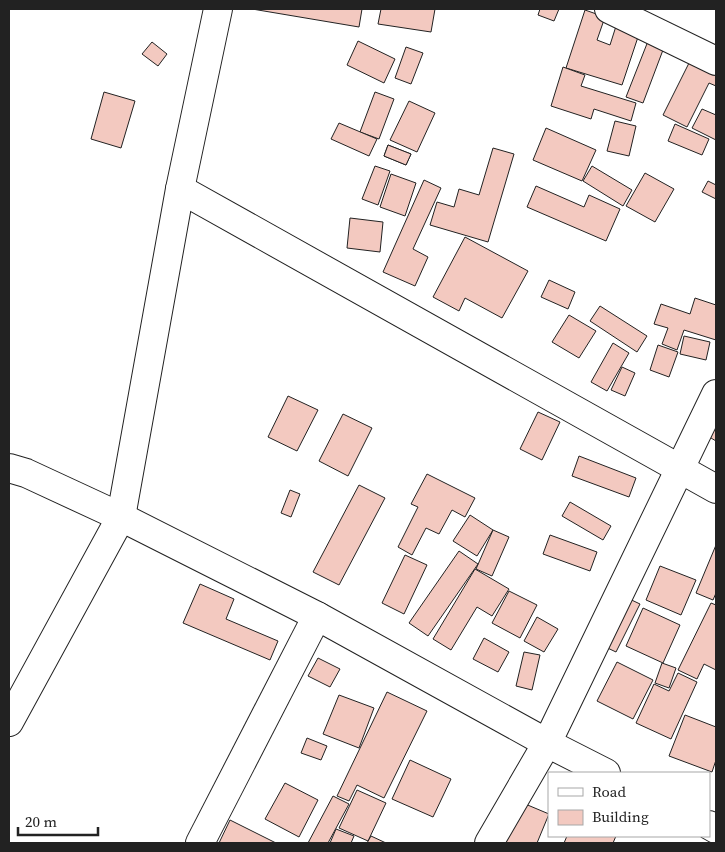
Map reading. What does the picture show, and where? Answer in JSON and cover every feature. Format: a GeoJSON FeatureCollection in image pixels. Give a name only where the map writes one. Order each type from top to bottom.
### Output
{"type":"FeatureCollection","features":[{"type":"Feature","properties":{"kind":"street"},"geometry":{"type":"LineString","coordinates":[[9,722],[121,517],[180,189],[218,9]]}},
{"type":"Feature","properties":{"kind":"street"},"geometry":{"type":"LineString","coordinates":[[609,9],[716,62]]}},
{"type":"Feature","properties":{"kind":"street"},"geometry":{"type":"LineString","coordinates":[[180,189],[716,489]]}},
{"type":"Feature","properties":{"kind":"street"},"geometry":{"type":"LineString","coordinates":[[489,843],[547,743],[716,394]]}},
{"type":"Feature","properties":{"kind":"street"},"geometry":{"type":"LineString","coordinates":[[9,468],[26,473],[121,517],[317,616],[547,743],[604,772]]}},
{"type":"Feature","properties":{"kind":"street"},"geometry":{"type":"LineString","coordinates":[[200,843],[317,616]]}},
{"type":"Feature","properties":{"kind":"building"},"geometry":{"type":"Polygon","coordinates":[[[252,9],[362,9],[359,27],[252,9]]]}},
{"type":"Feature","properties":{"kind":"building"},"geometry":{"type":"Polygon","coordinates":[[[381,9],[435,9],[431,32],[378,24],[381,9]]]}},
{"type":"Feature","properties":{"kind":"building"},"geometry":{"type":"Polygon","coordinates":[[[540,9],[559,9],[554,21],[538,15],[540,9]]]}},
{"type":"Feature","properties":{"kind":"building"},"geometry":{"type":"Polygon","coordinates":[[[585,10],[605,17],[597,40],[610,45],[617,23],[640,31],[622,85],[566,68],[585,10]]]}},
{"type":"Feature","properties":{"kind":"building"},"geometry":{"type":"Polygon","coordinates":[[[650,36],[666,42],[643,103],[626,97],[650,36]]]}},
{"type":"Feature","properties":{"kind":"building"},"geometry":{"type":"Polygon","coordinates":[[[358,41],[395,59],[384,83],[347,65],[358,41]]]}},
{"type":"Feature","properties":{"kind":"building"},"geometry":{"type":"Polygon","coordinates":[[[152,42],[167,54],[158,66],[142,54],[152,42]]]}},
{"type":"Feature","properties":{"kind":"building"},"geometry":{"type":"Polygon","coordinates":[[[406,47],[423,53],[411,84],[395,78],[406,47]]]}},
{"type":"Feature","properties":{"kind":"building"},"geometry":{"type":"Polygon","coordinates":[[[692,57],[716,70],[716,86],[709,83],[687,127],[663,115],[692,57]]]}},
{"type":"Feature","properties":{"kind":"building"},"geometry":{"type":"Polygon","coordinates":[[[563,67],[585,75],[581,86],[636,103],[631,121],[594,109],[591,119],[551,106],[563,67]]]}},
{"type":"Feature","properties":{"kind":"building"},"geometry":{"type":"Polygon","coordinates":[[[104,92],[135,101],[121,148],[91,139],[104,92]]]}},
{"type":"Feature","properties":{"kind":"building"},"geometry":{"type":"Polygon","coordinates":[[[375,92],[394,99],[379,139],[360,132],[375,92]]]}},
{"type":"Feature","properties":{"kind":"building"},"geometry":{"type":"Polygon","coordinates":[[[409,101],[435,113],[417,152],[390,140],[409,101]]]}},
{"type":"Feature","properties":{"kind":"building"},"geometry":{"type":"Polygon","coordinates":[[[702,109],[716,115],[716,140],[692,128],[702,109]]]}},
{"type":"Feature","properties":{"kind":"building"},"geometry":{"type":"Polygon","coordinates":[[[615,121],[636,126],[629,156],[607,151],[615,121]]]}},
{"type":"Feature","properties":{"kind":"building"},"geometry":{"type":"Polygon","coordinates":[[[339,123],[377,139],[369,156],[331,139],[339,123]]]}},
{"type":"Feature","properties":{"kind":"building"},"geometry":{"type":"Polygon","coordinates":[[[675,124],[709,139],[702,155],[668,141],[675,124]]]}},
{"type":"Feature","properties":{"kind":"building"},"geometry":{"type":"Polygon","coordinates":[[[546,128],[596,150],[582,181],[533,160],[546,128]]]}},
{"type":"Feature","properties":{"kind":"building"},"geometry":{"type":"Polygon","coordinates":[[[388,145],[411,154],[406,165],[384,156],[388,145]]]}},
{"type":"Feature","properties":{"kind":"building"},"geometry":{"type":"Polygon","coordinates":[[[388,145],[411,154],[406,165],[384,156],[388,145]]]}},
{"type":"Feature","properties":{"kind":"building"},"geometry":{"type":"Polygon","coordinates":[[[493,148],[514,154],[488,242],[430,225],[437,202],[454,207],[459,189],[479,195],[493,148]]]}},
{"type":"Feature","properties":{"kind":"building"},"geometry":{"type":"Polygon","coordinates":[[[375,166],[390,171],[378,205],[362,199],[375,166]]]}},
{"type":"Feature","properties":{"kind":"building"},"geometry":{"type":"Polygon","coordinates":[[[592,166],[632,190],[623,206],[583,181],[592,166]]]}},
{"type":"Feature","properties":{"kind":"building"},"geometry":{"type":"Polygon","coordinates":[[[645,173],[674,189],[655,222],[626,206],[645,173]]]}},
{"type":"Feature","properties":{"kind":"building"},"geometry":{"type":"Polygon","coordinates":[[[391,174],[416,183],[405,216],[380,207],[391,174]]]}},
{"type":"Feature","properties":{"kind":"building"},"geometry":{"type":"Polygon","coordinates":[[[424,180],[441,188],[413,249],[428,257],[415,286],[383,272],[424,180]]]}},
{"type":"Feature","properties":{"kind":"building"},"geometry":{"type":"Polygon","coordinates":[[[708,181],[716,185],[716,199],[702,192],[708,181]]]}},
{"type":"Feature","properties":{"kind":"building"},"geometry":{"type":"Polygon","coordinates":[[[536,186],[584,207],[589,195],[620,209],[606,241],[527,207],[536,186]]]}},
{"type":"Feature","properties":{"kind":"building"},"geometry":{"type":"Polygon","coordinates":[[[350,218],[383,222],[380,252],[347,248],[350,218]]]}},
{"type":"Feature","properties":{"kind":"building"},"geometry":{"type":"Polygon","coordinates":[[[465,237],[528,271],[502,318],[465,298],[459,311],[433,297],[465,237]]]}},
{"type":"Feature","properties":{"kind":"building"},"geometry":{"type":"Polygon","coordinates":[[[549,280],[575,292],[568,309],[541,297],[549,280]]]}},
{"type":"Feature","properties":{"kind":"building"},"geometry":{"type":"Polygon","coordinates":[[[695,298],[716,305],[716,340],[684,330],[677,350],[662,344],[668,328],[654,324],[661,304],[690,314],[695,298]]]}},
{"type":"Feature","properties":{"kind":"building"},"geometry":{"type":"Polygon","coordinates":[[[600,306],[647,336],[637,352],[590,321],[600,306]]]}},
{"type":"Feature","properties":{"kind":"building"},"geometry":{"type":"Polygon","coordinates":[[[569,315],[596,331],[579,358],[552,342],[569,315]]]}},
{"type":"Feature","properties":{"kind":"building"},"geometry":{"type":"Polygon","coordinates":[[[684,336],[710,342],[706,360],[680,354],[684,336]]]}},
{"type":"Feature","properties":{"kind":"building"},"geometry":{"type":"Polygon","coordinates":[[[613,343],[629,353],[607,391],[591,382],[613,343]]]}},
{"type":"Feature","properties":{"kind":"building"},"geometry":{"type":"Polygon","coordinates":[[[658,345],[678,352],[669,377],[650,370],[658,345]]]}},
{"type":"Feature","properties":{"kind":"building"},"geometry":{"type":"Polygon","coordinates":[[[622,367],[635,373],[625,396],[611,390],[622,367]]]}},
{"type":"Feature","properties":{"kind":"building"},"geometry":{"type":"Polygon","coordinates":[[[288,396],[318,410],[297,451],[268,437],[288,396]]]}},
{"type":"Feature","properties":{"kind":"building"},"geometry":{"type":"Polygon","coordinates":[[[538,412],[560,422],[542,460],[520,449],[538,412]]]}},
{"type":"Feature","properties":{"kind":"building"},"geometry":{"type":"Polygon","coordinates":[[[343,414],[372,428],[348,476],[319,461],[343,414]]]}},
{"type":"Feature","properties":{"kind":"building"},"geometry":{"type":"Polygon","coordinates":[[[716,415],[716,441],[706,435],[716,415]]]}},
{"type":"Feature","properties":{"kind":"building"},"geometry":{"type":"Polygon","coordinates":[[[579,456],[636,478],[629,497],[572,476],[579,456]]]}},
{"type":"Feature","properties":{"kind":"building"},"geometry":{"type":"Polygon","coordinates":[[[427,474],[475,498],[465,517],[452,510],[439,534],[426,528],[412,555],[398,547],[418,507],[411,504],[427,474]]]}},
{"type":"Feature","properties":{"kind":"building"},"geometry":{"type":"Polygon","coordinates":[[[359,485],[385,498],[339,585],[313,572],[359,485]]]}},
{"type":"Feature","properties":{"kind":"building"},"geometry":{"type":"Polygon","coordinates":[[[290,490],[300,494],[291,517],[281,513],[290,490]]]}},
{"type":"Feature","properties":{"kind":"building"},"geometry":{"type":"Polygon","coordinates":[[[570,502],[611,526],[603,540],[562,516],[570,502]]]}},
{"type":"Feature","properties":{"kind":"building"},"geometry":{"type":"Polygon","coordinates":[[[470,515],[493,530],[477,556],[453,541],[470,515]]]}},
{"type":"Feature","properties":{"kind":"building"},"geometry":{"type":"Polygon","coordinates":[[[493,530],[509,537],[492,576],[476,569],[493,530]]]}},
{"type":"Feature","properties":{"kind":"building"},"geometry":{"type":"Polygon","coordinates":[[[550,535],[597,552],[590,571],[543,554],[550,535]]]}},
{"type":"Feature","properties":{"kind":"building"},"geometry":{"type":"Polygon","coordinates":[[[716,545],[716,593],[713,600],[696,593],[716,545]]]}},
{"type":"Feature","properties":{"kind":"building"},"geometry":{"type":"Polygon","coordinates":[[[459,551],[478,564],[428,636],[409,623],[459,551]]]}},
{"type":"Feature","properties":{"kind":"building"},"geometry":{"type":"Polygon","coordinates":[[[405,555],[427,565],[404,614],[382,603],[405,555]]]}},
{"type":"Feature","properties":{"kind":"building"},"geometry":{"type":"Polygon","coordinates":[[[660,566],[696,580],[681,615],[646,600],[660,566]]]}},
{"type":"Feature","properties":{"kind":"building"},"geometry":{"type":"Polygon","coordinates":[[[475,569],[509,589],[492,616],[477,607],[451,650],[433,639],[475,569]]]}},
{"type":"Feature","properties":{"kind":"building"},"geometry":{"type":"Polygon","coordinates":[[[200,584],[234,599],[226,619],[278,641],[270,660],[183,623],[200,584]]]}},
{"type":"Feature","properties":{"kind":"building"},"geometry":{"type":"Polygon","coordinates":[[[509,591],[537,605],[520,638],[492,623],[509,591]]]}},
{"type":"Feature","properties":{"kind":"building"},"geometry":{"type":"Polygon","coordinates":[[[621,595],[640,604],[616,652],[597,643],[621,595]]]}},
{"type":"Feature","properties":{"kind":"building"},"geometry":{"type":"Polygon","coordinates":[[[711,603],[716,605],[716,670],[704,664],[697,679],[678,670],[711,603]]]}},
{"type":"Feature","properties":{"kind":"building"},"geometry":{"type":"Polygon","coordinates":[[[643,608],[680,625],[663,663],[626,646],[643,608]]]}},
{"type":"Feature","properties":{"kind":"building"},"geometry":{"type":"Polygon","coordinates":[[[537,617],[558,629],[544,652],[524,641],[537,617]]]}},
{"type":"Feature","properties":{"kind":"building"},"geometry":{"type":"Polygon","coordinates":[[[484,638],[509,652],[498,672],[473,659],[484,638]]]}},
{"type":"Feature","properties":{"kind":"building"},"geometry":{"type":"Polygon","coordinates":[[[524,652],[540,655],[532,690],[516,686],[524,652]]]}},
{"type":"Feature","properties":{"kind":"building"},"geometry":{"type":"Polygon","coordinates":[[[318,658],[340,669],[330,687],[308,676],[318,658]]]}},
{"type":"Feature","properties":{"kind":"building"},"geometry":{"type":"Polygon","coordinates":[[[617,662],[653,680],[633,719],[597,701],[617,662]]]}},
{"type":"Feature","properties":{"kind":"building"},"geometry":{"type":"Polygon","coordinates":[[[662,663],[676,668],[669,688],[655,683],[662,663]]]}},
{"type":"Feature","properties":{"kind":"building"},"geometry":{"type":"Polygon","coordinates":[[[678,673],[697,682],[671,739],[636,723],[654,684],[669,691],[678,673]]]}},
{"type":"Feature","properties":{"kind":"building"},"geometry":{"type":"Polygon","coordinates":[[[387,692],[427,711],[384,798],[357,785],[349,801],[337,796],[387,692]]]}},
{"type":"Feature","properties":{"kind":"building"},"geometry":{"type":"Polygon","coordinates":[[[339,695],[374,708],[359,748],[323,734],[339,695]]]}},
{"type":"Feature","properties":{"kind":"building"},"geometry":{"type":"Polygon","coordinates":[[[685,715],[716,727],[716,760],[712,772],[669,756],[685,715]]]}},
{"type":"Feature","properties":{"kind":"building"},"geometry":{"type":"Polygon","coordinates":[[[307,738],[327,746],[321,760],[301,753],[307,738]]]}},
{"type":"Feature","properties":{"kind":"building"},"geometry":{"type":"Polygon","coordinates":[[[410,760],[451,779],[433,817],[392,799],[410,760]]]}},
{"type":"Feature","properties":{"kind":"building"},"geometry":{"type":"Polygon","coordinates":[[[285,783],[318,800],[299,837],[265,819],[285,783]]]}},
{"type":"Feature","properties":{"kind":"building"},"geometry":{"type":"Polygon","coordinates":[[[357,790],[386,803],[368,841],[339,828],[357,790]]]}},
{"type":"Feature","properties":{"kind":"building"},"geometry":{"type":"Polygon","coordinates":[[[333,796],[349,804],[328,843],[308,843],[333,796]]]}},
{"type":"Feature","properties":{"kind":"building"},"geometry":{"type":"Polygon","coordinates":[[[511,798],[548,814],[537,843],[502,843],[511,798]]]}},
{"type":"Feature","properties":{"kind":"building"},"geometry":{"type":"Polygon","coordinates":[[[230,820],[276,843],[219,843],[230,820]]]}},
{"type":"Feature","properties":{"kind":"building"},"geometry":{"type":"Polygon","coordinates":[[[336,829],[354,836],[351,843],[330,843],[336,829]]]}},
{"type":"Feature","properties":{"kind":"building"},"geometry":{"type":"Polygon","coordinates":[[[371,836],[386,843],[367,843],[371,836]]]}},
{"type":"Feature","properties":{"kind":"building"},"geometry":{"type":"Polygon","coordinates":[[[567,837],[616,837],[613,843],[564,843],[567,837]]]}}]}
